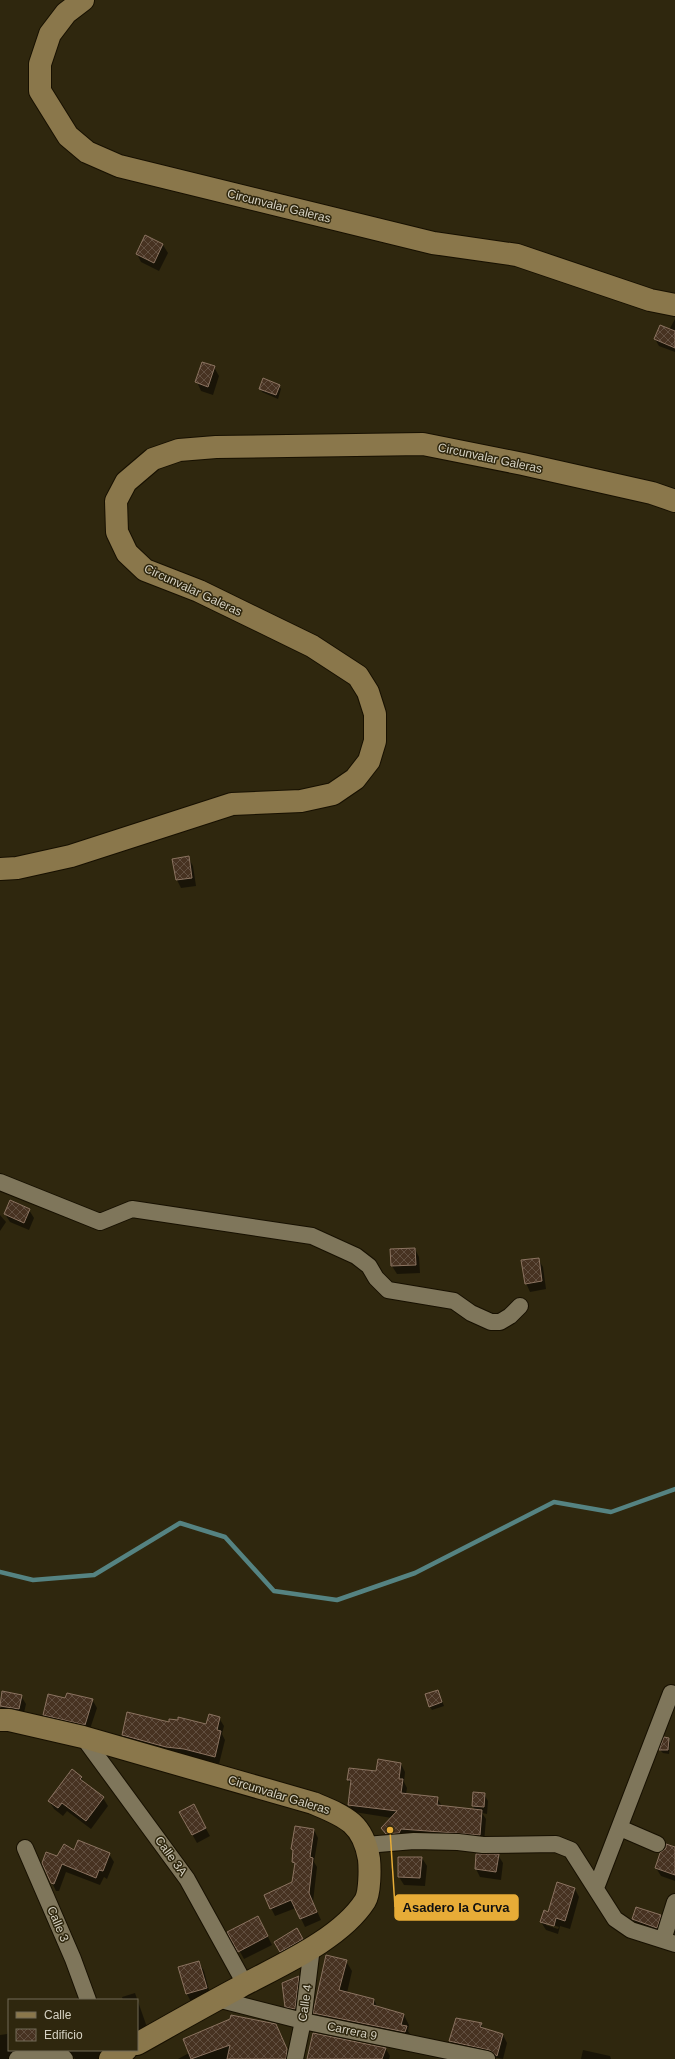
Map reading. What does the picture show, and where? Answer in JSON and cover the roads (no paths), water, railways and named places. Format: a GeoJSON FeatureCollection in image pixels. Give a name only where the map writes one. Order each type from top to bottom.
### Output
{"type":"FeatureCollection","features":[{"type":"Feature","properties":{"kind":"main road","name":"Circunvalar Galeras"},"geometry":{"type":"LineString","coordinates":[[82,0],[66,13],[50,34],[40,64],[40,91],[68,136],[87,152],[119,166],[433,244],[516,254],[650,300],[675,305]]}},
{"type":"Feature","properties":{"kind":"main road","name":"Circunvalar Galeras"},"geometry":{"type":"LineString","coordinates":[[0,869],[16,868],[71,856],[232,804],[301,801],[333,794],[355,779],[369,761],[375,742],[375,714],[368,692],[358,676],[312,646],[199,591],[145,570],[127,553],[116,532],[116,501],[126,482],[153,459],[179,450],[216,447],[423,444],[652,493],[675,501]]}},
{"type":"Feature","properties":{"kind":"main road","name":"Circunvalar Galeras"},"geometry":{"type":"LineString","coordinates":[[0,1720],[9,1720],[83,1737],[313,1803],[344,1816],[356,1828],[366,1845],[370,1869],[366,1900],[343,1926],[312,1947],[138,2043]]}},
{"type":"Feature","properties":{"kind":"main road"},"geometry":{"type":"LineString","coordinates":[[110,2059],[124,2051]]}},
{"type":"Feature","properties":{"kind":"street"},"geometry":{"type":"LineString","coordinates":[[0,1182],[100,1222],[132,1208],[312,1236],[356,1256],[369,1266],[376,1278],[388,1290],[454,1301],[471,1313],[491,1322],[500,1322],[510,1316],[520,1306]]}},
{"type":"Feature","properties":{"kind":"street"},"geometry":{"type":"LineString","coordinates":[[596,1888],[671,1692]]}},
{"type":"Feature","properties":{"kind":"street","name":"Calle 3A"},"geometry":{"type":"LineString","coordinates":[[83,1737],[187,1879],[245,1984]]}},
{"type":"Feature","properties":{"kind":"street"},"geometry":{"type":"LineString","coordinates":[[620,1828],[657,1844]]}},
{"type":"Feature","properties":{"kind":"street"},"geometry":{"type":"LineString","coordinates":[[366,1845],[414,1841],[458,1842],[483,1845],[556,1844],[570,1850],[615,1919],[631,1930],[669,1942],[675,1902]]}},
{"type":"Feature","properties":{"kind":"street","name":"Calle 3"},"geometry":{"type":"LineString","coordinates":[[25,1848],[73,1959],[88,1999]]}},
{"type":"Feature","properties":{"kind":"street","name":"Calle 4"},"geometry":{"type":"LineString","coordinates":[[295,2059],[303,2021],[312,1947]]}},
{"type":"Feature","properties":{"kind":"street","name":"Carrera 9"},"geometry":{"type":"LineString","coordinates":[[218,1999],[303,2021],[487,2059]]}},
{"type":"Feature","properties":{"kind":"street"},"geometry":{"type":"LineString","coordinates":[[16,2059],[58,2052],[65,2059]]}},
{"type":"Feature","properties":{"kind":"waterway"},"geometry":{"type":"LineString","coordinates":[[0,1572],[33,1580],[94,1575],[180,1523],[225,1537],[274,1591],[337,1600],[415,1573],[554,1502],[611,1512],[675,1489]]}},
{"type":"Feature","properties":{"kind":"place","name":"Asadero la Curva"},"geometry":{"type":"Point","coordinates":[390,1830]}}]}
